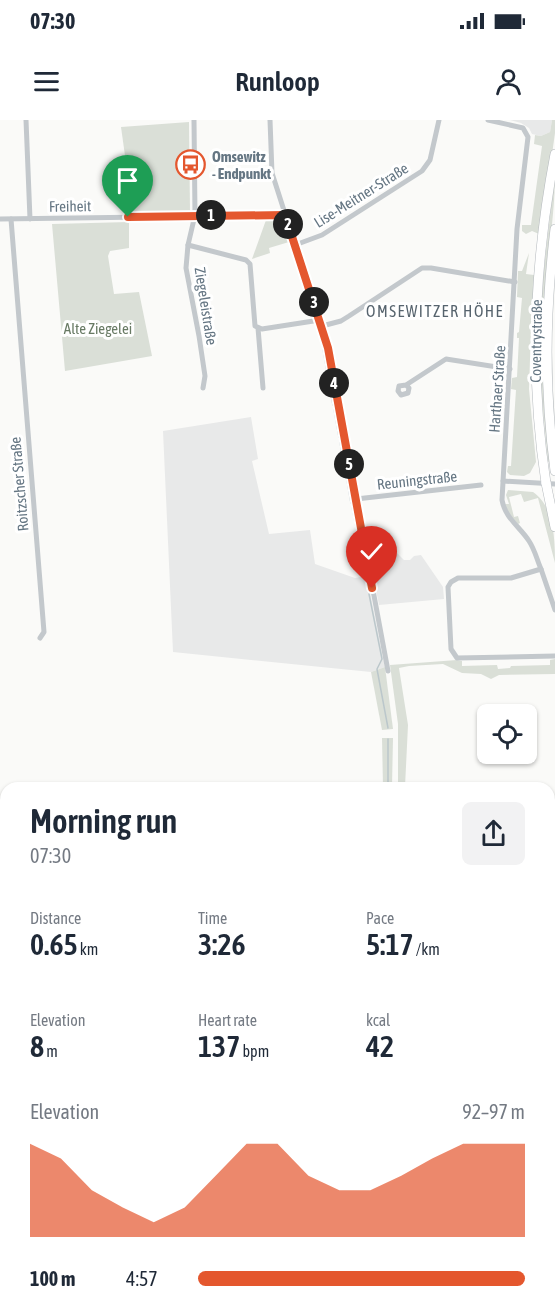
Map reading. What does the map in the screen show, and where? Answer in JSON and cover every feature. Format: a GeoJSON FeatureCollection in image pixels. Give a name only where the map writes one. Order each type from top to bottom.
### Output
{"type":"FeatureCollection","features":[{"type":"Feature","properties":{"kind":"main road","name":"Coventrystraße"},"geometry":{"type":"LineString","coordinates":[[555,154],[540,261],[535,344],[538,427],[550,484],[555,527]]}},
{"type":"Feature","properties":{"kind":"main road","name":"Coventrystraße"},"geometry":{"type":"LineString","coordinates":[[555,229],[546,353],[549,426],[555,471]]}},
{"type":"Feature","properties":{"kind":"street"},"geometry":{"type":"LineString","coordinates":[[26,120],[30,219]]}},
{"type":"Feature","properties":{"kind":"street","name":"Ziegeleistraße"},"geometry":{"type":"LineString","coordinates":[[194,120],[195,215],[188,245],[186,268],[205,376],[203,388]]}},
{"type":"Feature","properties":{"kind":"street"},"geometry":{"type":"LineString","coordinates":[[270,120],[272,172],[328,348],[388,671]]}},
{"type":"Feature","properties":{"kind":"street","name":"Lise-Meitner-Straße"},"geometry":{"type":"LineString","coordinates":[[296,245],[322,235],[422,171],[430,160],[439,120]]}},
{"type":"Feature","properties":{"kind":"street","name":"Harthaer Straße"},"geometry":{"type":"LineString","coordinates":[[488,120],[523,128],[528,137],[517,229],[503,508],[528,539],[555,610]]}},
{"type":"Feature","properties":{"kind":"street","name":"Freiheit"},"geometry":{"type":"LineString","coordinates":[[0,219],[285,215]]}},
{"type":"Feature","properties":{"kind":"street","name":"Roitzscher Straße"},"geometry":{"type":"LineString","coordinates":[[11,219],[44,632],[40,638]]}},
{"type":"Feature","properties":{"kind":"street"},"geometry":{"type":"LineString","coordinates":[[188,245],[246,260],[250,264],[263,388]]}},
{"type":"Feature","properties":{"kind":"street"},"geometry":{"type":"LineString","coordinates":[[258,328],[341,321],[422,268],[515,282]]}},
{"type":"Feature","properties":{"kind":"street"},"geometry":{"type":"LineString","coordinates":[[406,385],[446,359],[510,369]]}},
{"type":"Feature","properties":{"kind":"street"},"geometry":{"type":"LineString","coordinates":[[503,481],[550,484]]}},
{"type":"Feature","properties":{"kind":"street","name":"Reuningstraße"},"geometry":{"type":"LineString","coordinates":[[356,499],[481,485]]}},
{"type":"Feature","properties":{"kind":"street"},"geometry":{"type":"LineString","coordinates":[[541,569],[519,577],[458,578],[450,582],[448,590],[451,649],[454,656],[460,659],[555,656]]}},
{"type":"Feature","properties":{"kind":"shaded area"},"geometry":{"type":"Polygon","coordinates":[[[510,120],[552,120],[550,132],[541,136],[532,134],[529,128],[521,123],[510,120]]]}},
{"type":"Feature","properties":{"kind":"shaded area"},"geometry":{"type":"Polygon","coordinates":[[[251,417],[258,459],[252,461],[269,534],[310,530],[315,564],[355,578],[367,576],[385,667],[371,672],[173,652],[163,431],[251,417]]]}},
{"type":"Feature","properties":{"kind":"shaded area"},"geometry":{"type":"Polygon","coordinates":[[[394,550],[404,560],[421,555],[443,587],[444,599],[379,605],[369,555],[394,550]]]}},
{"type":"Feature","properties":{"kind":"green space"},"geometry":{"type":"Polygon","coordinates":[[[552,120],[555,120],[555,133],[535,275],[531,330],[529,389],[536,462],[530,473],[524,476],[510,475],[507,472],[508,466],[511,466],[516,390],[511,389],[512,378],[517,377],[519,338],[517,338],[517,333],[519,332],[522,298],[517,297],[518,271],[522,271],[529,253],[526,274],[534,275],[539,234],[532,231],[526,234],[522,231],[522,225],[531,225],[542,146],[534,144],[535,135],[541,136],[550,132],[552,120]]]}},
{"type":"Feature","properties":{"kind":"green space"},"geometry":{"type":"Polygon","coordinates":[[[189,122],[190,212],[133,213],[121,127],[189,122]]]}},
{"type":"Feature","properties":{"kind":"green space"},"geometry":{"type":"Polygon","coordinates":[[[555,173],[542,341],[544,401],[550,461],[548,462],[538,358],[540,303],[555,173]]]}},
{"type":"Feature","properties":{"kind":"green space"},"geometry":{"type":"Polygon","coordinates":[[[266,220],[279,220],[283,223],[289,242],[269,248],[270,253],[252,259],[266,220]]]}},
{"type":"Feature","properties":{"kind":"green space","name":"Alte Ziegelei"},"geometry":{"type":"Polygon","coordinates":[[[129,222],[129,248],[110,251],[108,256],[114,294],[139,292],[152,356],[65,371],[52,224],[129,222]]]}},
{"type":"Feature","properties":{"kind":"green space"},"geometry":{"type":"Polygon","coordinates":[[[508,490],[533,492],[540,498],[552,524],[555,563],[538,498],[524,502],[521,494],[509,497],[514,517],[518,516],[520,523],[518,524],[509,514],[505,504],[509,504],[506,495],[508,490]]]}},
{"type":"Feature","properties":{"kind":"green space"},"geometry":{"type":"Polygon","coordinates":[[[555,659],[555,674],[499,675],[491,679],[481,674],[462,673],[443,664],[399,668],[408,725],[405,782],[398,782],[398,724],[390,665],[457,660],[462,661],[462,666],[497,665],[498,669],[511,666],[550,665],[550,660],[555,659]]]}},
{"type":"Feature","properties":{"kind":"green space"},"geometry":{"type":"Polygon","coordinates":[[[385,667],[393,729],[382,730],[371,672],[385,667]]]}},
{"type":"Feature","properties":{"kind":"green space"},"geometry":{"type":"Polygon","coordinates":[[[382,738],[393,738],[392,782],[383,782],[382,738]]]}},
{"type":"Feature","properties":{"kind":"waterway"},"geometry":{"type":"LineString","coordinates":[[322,343],[333,405]]}},
{"type":"Feature","properties":{"kind":"waterway"},"geometry":{"type":"LineString","coordinates":[[334,409],[339,437]]}},
{"type":"Feature","properties":{"kind":"waterway"},"geometry":{"type":"LineString","coordinates":[[340,442],[345,470]]}},
{"type":"Feature","properties":{"kind":"waterway"},"geometry":{"type":"LineString","coordinates":[[346,474],[351,503]]}},
{"type":"Feature","properties":{"kind":"waterway"},"geometry":{"type":"LineString","coordinates":[[352,507],[367,583]]}},
{"type":"Feature","properties":{"kind":"waterway"},"geometry":{"type":"LineString","coordinates":[[369,594],[382,659],[377,669],[388,728]]}},
{"type":"Feature","properties":{"kind":"waterway"},"geometry":{"type":"LineString","coordinates":[[388,739],[388,782]]}},
{"type":"Feature","properties":{"kind":"place","name":"Omsewitz - Endpunkt"},"geometry":{"type":"Point","coordinates":[191,165]}},
{"type":"Feature","properties":{"kind":"district","name":"OMSEWITZER HÖHE"},"geometry":{"type":"Point","coordinates":[435,311]}},
{"type":"Feature","properties":{"kind":"route"},"geometry":{"type":"LineString","coordinates":[[128,217],[285,215],[328,348],[372,588]]}}]}
